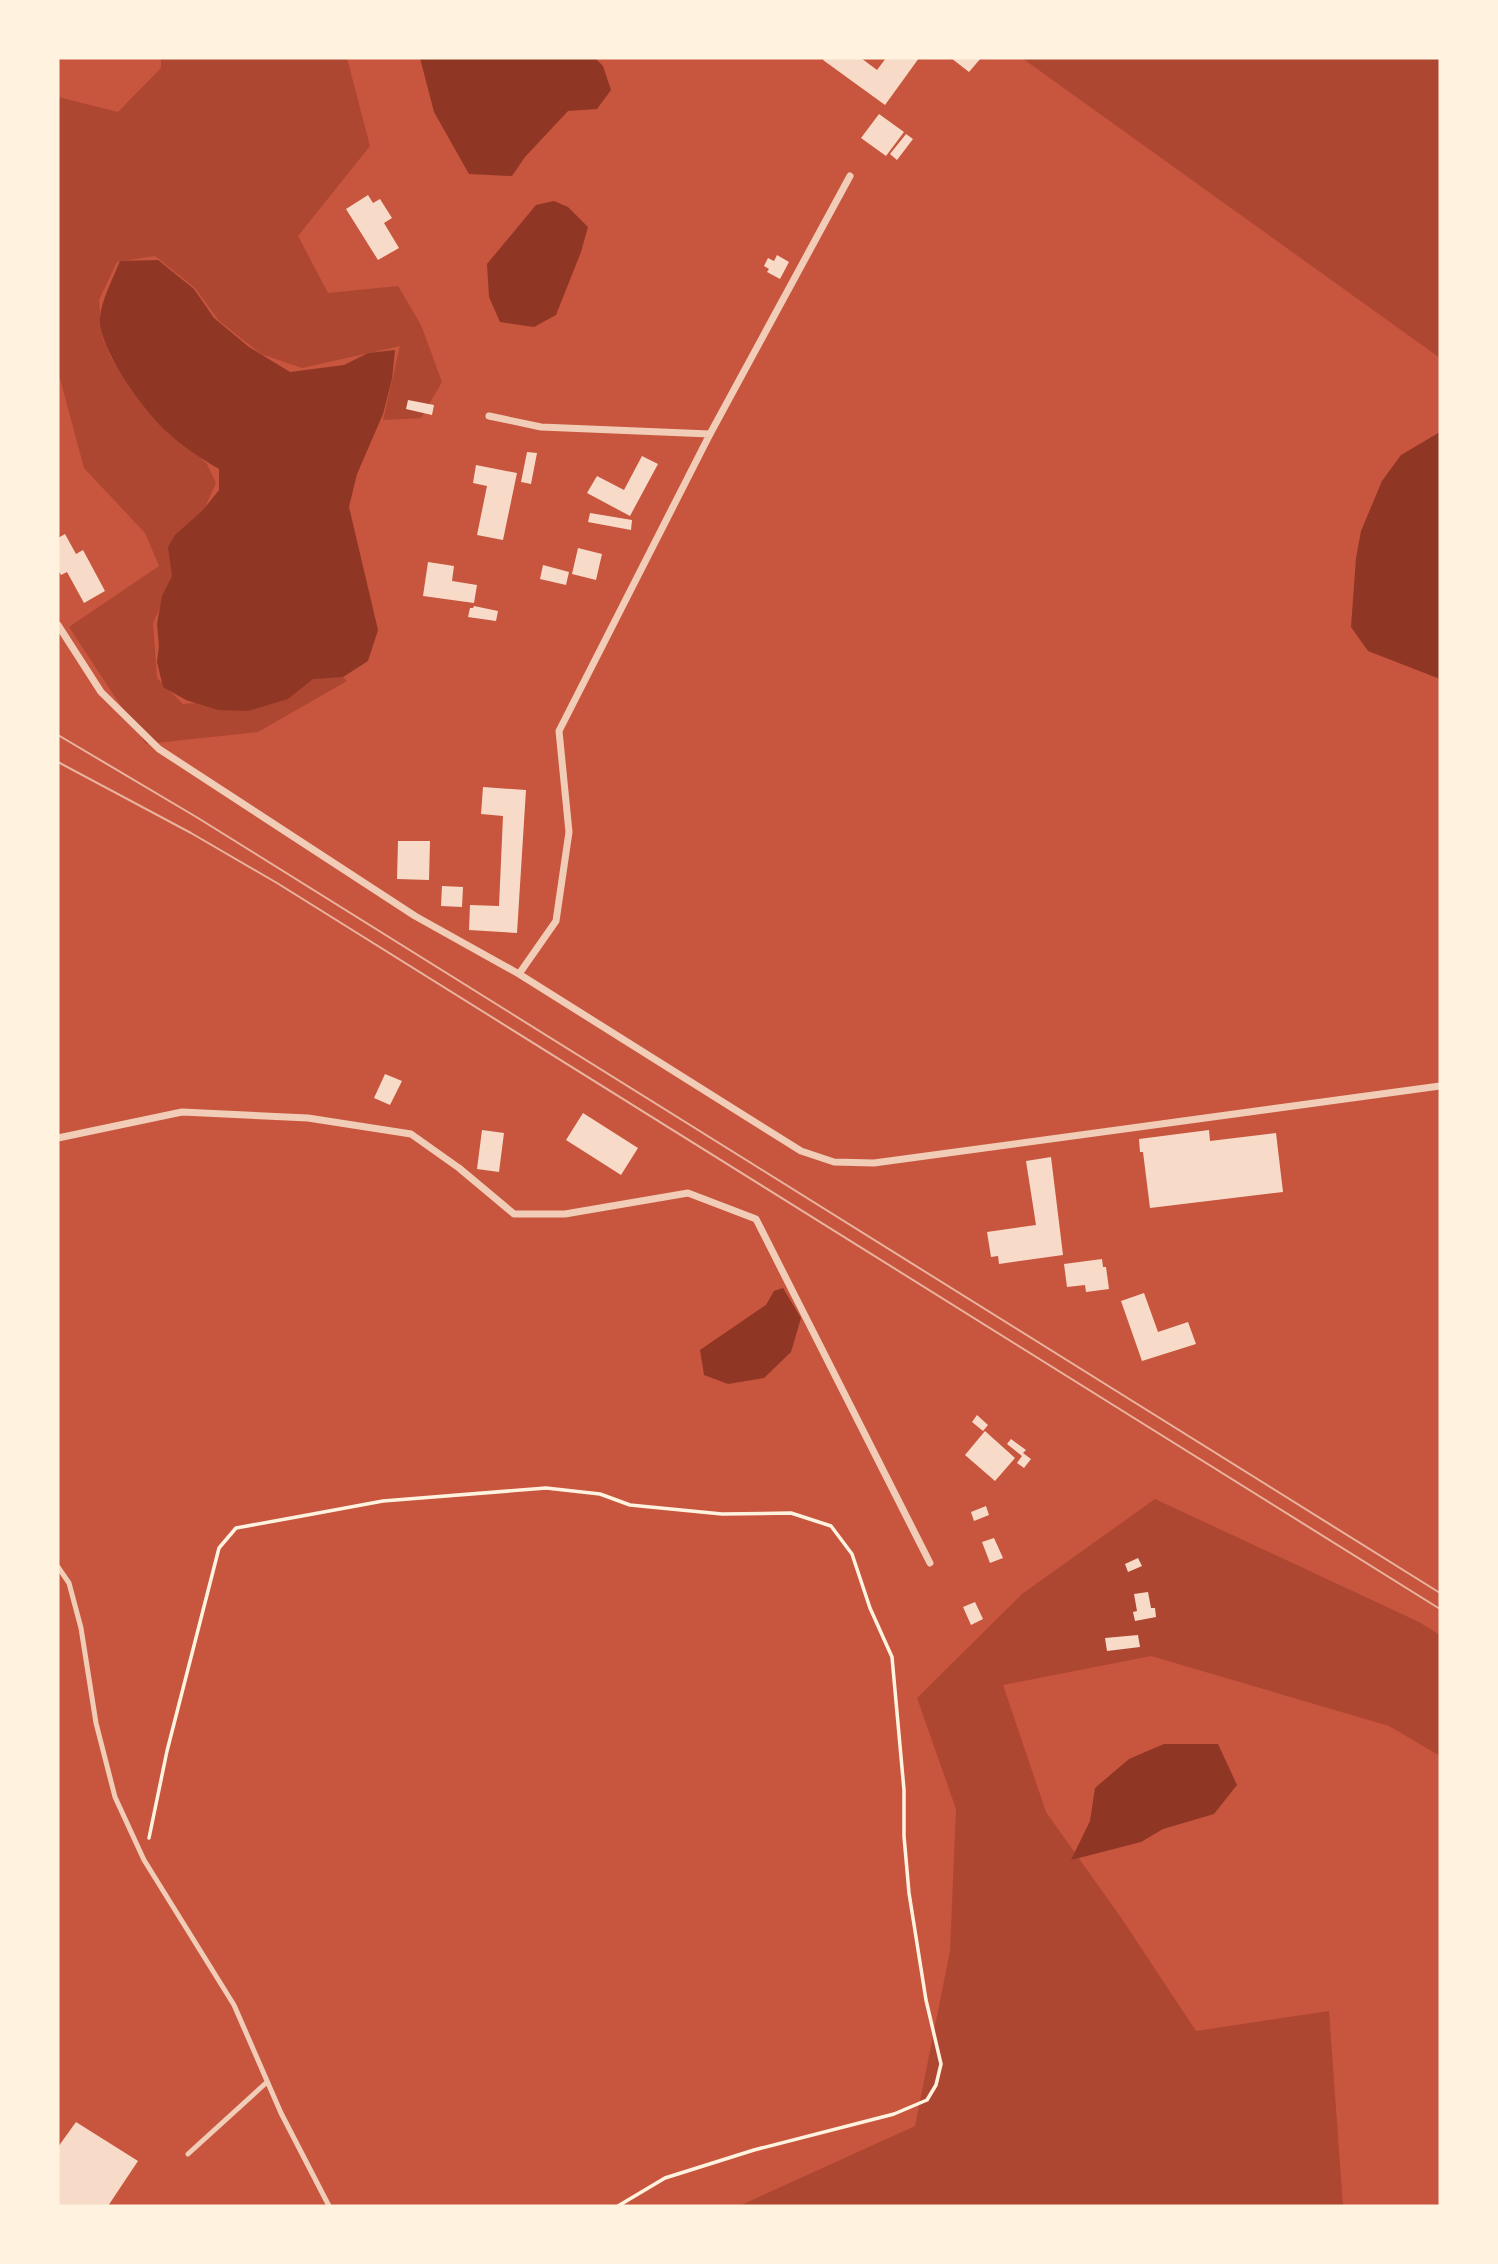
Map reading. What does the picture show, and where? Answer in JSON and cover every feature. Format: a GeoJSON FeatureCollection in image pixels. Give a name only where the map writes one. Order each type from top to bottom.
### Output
{"type":"FeatureCollection","features":[{"type":"Feature","properties":{"kind":"street"},"geometry":{"type":"LineString","coordinates":[[519,974],[556,920],[569,832],[559,731],[710,434],[850,176]]}},
{"type":"Feature","properties":{"kind":"street"},"geometry":{"type":"LineString","coordinates":[[489,416],[541,427],[710,434]]}},
{"type":"Feature","properties":{"kind":"street"},"geometry":{"type":"LineString","coordinates":[[58,625],[101,692],[159,749],[415,916],[519,974],[801,1151],[834,1162],[874,1163],[1440,1086]]}},
{"type":"Feature","properties":{"kind":"street"},"geometry":{"type":"LineString","coordinates":[[58,1138],[182,1112],[308,1118],[411,1134],[460,1168],[513,1214],[565,1214],[688,1193],[756,1219],[930,1563]]}},
{"type":"Feature","properties":{"kind":"lane"},"geometry":{"type":"LineString","coordinates":[[58,1567],[69,1583],[81,1628],[96,1723],[115,1797],[144,1860],[234,2006],[267,2082],[329,2206]]}},
{"type":"Feature","properties":{"kind":"lane"},"geometry":{"type":"LineString","coordinates":[[188,2154],[267,2082]]}},
{"type":"Feature","properties":{"kind":"path"},"geometry":{"type":"LineString","coordinates":[[144,1860],[167,1751],[219,1548],[236,1528],[383,1501],[546,1488],[600,1494],[630,1505],[656,1508],[722,1514],[791,1513],[831,1526],[852,1553],[870,1608],[892,1657],[904,1777],[904,1836],[909,1893],[926,2000],[940,2064],[936,2085],[927,2100],[894,2113],[754,2150],[665,2178],[618,2206]]}},
{"type":"Feature","properties":{"kind":"shaded area"},"geometry":{"type":"Polygon","coordinates":[[[161,58],[347,58],[370,146],[298,236],[328,293],[398,286],[421,325],[442,382],[421,418],[383,420],[400,346],[302,368],[261,354],[219,321],[195,288],[155,256],[117,262],[99,300],[102,336],[111,358],[147,407],[207,464],[216,483],[153,623],[157,678],[183,704],[285,696],[329,663],[347,681],[258,732],[146,744],[69,627],[159,566],[145,533],[84,468],[58,371],[58,97],[118,112],[161,68],[161,58]]]}},
{"type":"Feature","properties":{"kind":"shaded area"},"geometry":{"type":"Polygon","coordinates":[[[420,58],[595,58],[603,66],[611,90],[597,109],[568,111],[525,157],[512,176],[469,174],[434,112],[420,58]]]}},
{"type":"Feature","properties":{"kind":"shaded area"},"geometry":{"type":"Polygon","coordinates":[[[1022,58],[1440,58],[1440,358],[1047,76],[1022,58]]]}},
{"type":"Feature","properties":{"kind":"shaded area"},"geometry":{"type":"Polygon","coordinates":[[[554,201],[568,207],[588,227],[556,315],[534,327],[500,322],[489,297],[487,264],[536,205],[554,201]]]}},
{"type":"Feature","properties":{"kind":"shaded area"},"geometry":{"type":"Polygon","coordinates":[[[158,260],[194,289],[214,318],[249,347],[290,372],[344,365],[368,353],[395,350],[392,379],[383,414],[357,474],[349,507],[378,630],[368,661],[343,677],[313,679],[288,699],[248,711],[218,710],[186,700],[163,687],[157,662],[157,624],[162,596],[172,576],[168,547],[175,535],[203,510],[219,490],[219,469],[178,442],[157,422],[124,378],[101,330],[103,303],[120,261],[158,260]]]}},
{"type":"Feature","properties":{"kind":"shaded area"},"geometry":{"type":"Polygon","coordinates":[[[1440,432],[1440,679],[1368,651],[1351,627],[1356,558],[1361,531],[1382,481],[1401,455],[1440,432]]]}},
{"type":"Feature","properties":{"kind":"shaded area"},"geometry":{"type":"Polygon","coordinates":[[[783,1288],[801,1318],[791,1352],[764,1378],[728,1384],[704,1375],[700,1350],[766,1305],[774,1291],[783,1288]]]}},
{"type":"Feature","properties":{"kind":"shaded area"},"geometry":{"type":"Polygon","coordinates":[[[1155,1499],[1419,1622],[1440,1635],[1440,1756],[1389,1726],[1151,1656],[1003,1685],[1046,1812],[1122,1919],[1196,2031],[1329,2011],[1343,2206],[739,2206],[915,2126],[950,1951],[956,1809],[917,1698],[1022,1594],[1155,1499]]]}},
{"type":"Feature","properties":{"kind":"shaded area"},"geometry":{"type":"Polygon","coordinates":[[[1164,1744],[1218,1744],[1237,1785],[1214,1814],[1163,1829],[1141,1842],[1071,1860],[1090,1821],[1095,1788],[1129,1759],[1164,1744]]]}},
{"type":"Feature","properties":{"kind":"building"},"geometry":{"type":"Polygon","coordinates":[[[861,58],[877,70],[886,58],[919,58],[885,105],[823,60],[861,58]]]}},
{"type":"Feature","properties":{"kind":"building"},"geometry":{"type":"Polygon","coordinates":[[[951,58],[981,58],[969,72],[951,58]]]}},
{"type":"Feature","properties":{"kind":"building"},"geometry":{"type":"Polygon","coordinates":[[[879,114],[904,132],[886,156],[861,138],[879,114]]]}},
{"type":"Feature","properties":{"kind":"building"},"geometry":{"type":"Polygon","coordinates":[[[906,134],[913,139],[897,160],[890,154],[906,134]]]}},
{"type":"Feature","properties":{"kind":"building"},"geometry":{"type":"Polygon","coordinates":[[[368,195],[373,203],[380,199],[392,218],[384,223],[399,248],[378,260],[346,209],[368,195]]]}},
{"type":"Feature","properties":{"kind":"building"},"geometry":{"type":"Polygon","coordinates":[[[777,255],[789,262],[780,279],[767,272],[769,269],[764,266],[768,258],[774,261],[777,255]]]}},
{"type":"Feature","properties":{"kind":"building"},"geometry":{"type":"Polygon","coordinates":[[[408,400],[434,405],[432,415],[406,409],[408,400]]]}},
{"type":"Feature","properties":{"kind":"building"},"geometry":{"type":"Polygon","coordinates":[[[527,452],[537,453],[531,484],[521,482],[527,452]]]}},
{"type":"Feature","properties":{"kind":"building"},"geometry":{"type":"Polygon","coordinates":[[[642,456],[658,464],[630,516],[587,493],[597,476],[624,490],[642,456]]]}},
{"type":"Feature","properties":{"kind":"building"},"geometry":{"type":"Polygon","coordinates":[[[476,465],[517,473],[503,540],[477,535],[487,486],[473,483],[476,465]]]}},
{"type":"Feature","properties":{"kind":"building"},"geometry":{"type":"Polygon","coordinates":[[[590,513],[632,520],[631,530],[588,522],[590,513]]]}},
{"type":"Feature","properties":{"kind":"building"},"geometry":{"type":"Polygon","coordinates":[[[65,534],[76,554],[83,550],[105,591],[84,603],[67,572],[61,575],[58,570],[58,538],[65,534]]]}},
{"type":"Feature","properties":{"kind":"building"},"geometry":{"type":"Polygon","coordinates":[[[578,548],[602,554],[596,580],[572,574],[578,548]]]}},
{"type":"Feature","properties":{"kind":"building"},"geometry":{"type":"Polygon","coordinates":[[[428,562],[454,566],[452,581],[477,585],[474,603],[423,596],[428,562]]]}},
{"type":"Feature","properties":{"kind":"building"},"geometry":{"type":"Polygon","coordinates":[[[543,565],[569,572],[566,585],[540,579],[543,565]]]}},
{"type":"Feature","properties":{"kind":"building"},"geometry":{"type":"Polygon","coordinates":[[[474,606],[498,611],[496,621],[468,617],[470,608],[474,606]]]}},
{"type":"Feature","properties":{"kind":"building"},"geometry":{"type":"Polygon","coordinates":[[[483,787],[526,790],[517,933],[469,930],[470,905],[499,906],[503,816],[481,814],[483,787]]]}},
{"type":"Feature","properties":{"kind":"building"},"geometry":{"type":"Polygon","coordinates":[[[398,841],[430,841],[429,880],[397,879],[398,841]]]}},
{"type":"Feature","properties":{"kind":"building"},"geometry":{"type":"Polygon","coordinates":[[[442,886],[463,887],[462,907],[441,906],[442,886]]]}},
{"type":"Feature","properties":{"kind":"building"},"geometry":{"type":"Polygon","coordinates":[[[385,1074],[402,1081],[390,1105],[374,1098],[385,1074]]]}},
{"type":"Feature","properties":{"kind":"building"},"geometry":{"type":"Polygon","coordinates":[[[583,1113],[638,1148],[621,1175],[566,1140],[583,1113]]]}},
{"type":"Feature","properties":{"kind":"building"},"geometry":{"type":"Polygon","coordinates":[[[482,1130],[504,1133],[499,1172],[477,1169],[482,1130]]]}},
{"type":"Feature","properties":{"kind":"building"},"geometry":{"type":"Polygon","coordinates":[[[1209,1130],[1210,1141],[1276,1133],[1283,1192],[1150,1208],[1139,1139],[1209,1130]]]}},
{"type":"Feature","properties":{"kind":"building"},"geometry":{"type":"Polygon","coordinates":[[[1051,1157],[1063,1255],[999,1264],[998,1256],[991,1257],[987,1232],[1036,1225],[1026,1161],[1051,1157]]]}},
{"type":"Feature","properties":{"kind":"building"},"geometry":{"type":"Polygon","coordinates":[[[1102,1259],[1109,1289],[1086,1292],[1085,1285],[1067,1287],[1064,1264],[1102,1259]]]}},
{"type":"Feature","properties":{"kind":"building"},"geometry":{"type":"Polygon","coordinates":[[[1144,1293],[1158,1332],[1188,1322],[1196,1344],[1142,1361],[1121,1301],[1144,1293]]]}},
{"type":"Feature","properties":{"kind":"building"},"geometry":{"type":"Polygon","coordinates":[[[977,1415],[988,1425],[983,1431],[972,1422],[977,1415]]]}},
{"type":"Feature","properties":{"kind":"building"},"geometry":{"type":"Polygon","coordinates":[[[985,1431],[1015,1458],[995,1481],[965,1455],[985,1431]]]}},
{"type":"Feature","properties":{"kind":"building"},"geometry":{"type":"Polygon","coordinates":[[[1011,1439],[1026,1450],[1023,1453],[1031,1459],[1024,1468],[1017,1463],[1022,1456],[1007,1444],[1011,1439]]]}},
{"type":"Feature","properties":{"kind":"building"},"geometry":{"type":"Polygon","coordinates":[[[986,1506],[989,1515],[974,1521],[971,1512],[986,1506]]]}},
{"type":"Feature","properties":{"kind":"building"},"geometry":{"type":"Polygon","coordinates":[[[994,1538],[1003,1558],[990,1563],[982,1542],[994,1538]]]}},
{"type":"Feature","properties":{"kind":"building"},"geometry":{"type":"Polygon","coordinates":[[[1138,1558],[1142,1566],[1128,1572],[1125,1564],[1138,1558]]]}},
{"type":"Feature","properties":{"kind":"building"},"geometry":{"type":"Polygon","coordinates":[[[1148,1592],[1156,1617],[1135,1621],[1133,1612],[1137,1611],[1134,1594],[1148,1592]]]}},
{"type":"Feature","properties":{"kind":"building"},"geometry":{"type":"Polygon","coordinates":[[[975,1602],[983,1619],[971,1625],[963,1607],[975,1602]]]}},
{"type":"Feature","properties":{"kind":"building"},"geometry":{"type":"Polygon","coordinates":[[[1138,1635],[1140,1647],[1107,1651],[1105,1638],[1138,1635]]]}},
{"type":"Feature","properties":{"kind":"building"},"geometry":{"type":"Polygon","coordinates":[[[76,2122],[138,2161],[108,2206],[58,2206],[58,2147],[76,2122]]]}},
{"type":"Feature","properties":{"kind":"tram line"},"geometry":{"type":"LineString","coordinates":[[58,735],[198,818],[1440,1593]]}},
{"type":"Feature","properties":{"kind":"tram line"},"geometry":{"type":"LineString","coordinates":[[58,762],[191,833],[277,883],[1440,1609]]}}]}
